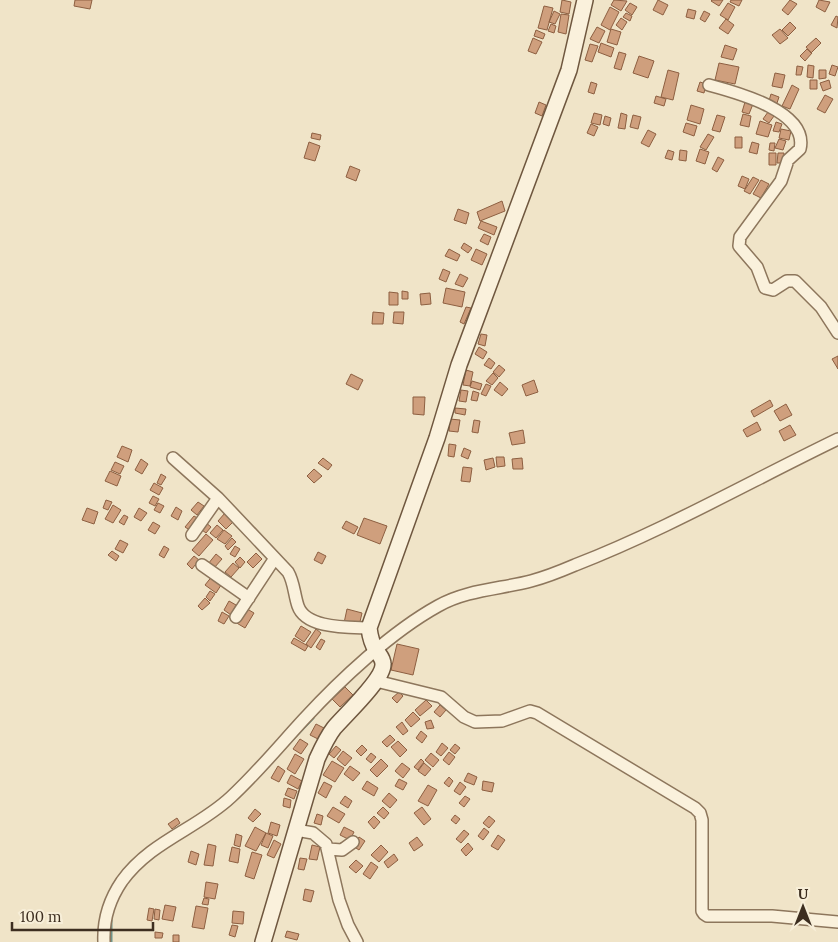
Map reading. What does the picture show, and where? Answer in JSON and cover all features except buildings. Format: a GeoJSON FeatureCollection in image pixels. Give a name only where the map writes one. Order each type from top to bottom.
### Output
{"type":"FeatureCollection","features":[{"type":"Feature","properties":{"kind":"main road"},"geometry":{"type":"LineString","coordinates":[[263,942],[317,758],[333,729],[376,681],[383,670],[379,654],[370,636],[369,628],[437,438],[459,365],[569,70],[585,0]]}},
{"type":"Feature","properties":{"kind":"street"},"geometry":{"type":"LineString","coordinates":[[710,84],[751,98],[773,108],[788,119],[798,131],[801,139],[800,149],[788,160],[781,181],[740,238],[739,246],[757,268],[765,288],[773,290],[787,281],[795,281],[821,307],[838,333]]}},
{"type":"Feature","properties":{"kind":"street"},"geometry":{"type":"LineString","coordinates":[[104,942],[103,925],[110,900],[122,882],[149,852],[214,811],[231,797],[333,689],[379,654],[406,628],[436,606],[469,593],[533,580],[599,556],[838,439]]}},
{"type":"Feature","properties":{"kind":"street"},"geometry":{"type":"LineString","coordinates":[[174,458],[218,498],[275,558],[291,578],[298,607],[306,618],[329,625],[369,628]]}},
{"type":"Feature","properties":{"kind":"street"},"geometry":{"type":"LineString","coordinates":[[192,535],[218,498]]}},
{"type":"Feature","properties":{"kind":"street"},"geometry":{"type":"LineString","coordinates":[[236,617],[275,558]]}},
{"type":"Feature","properties":{"kind":"street"},"geometry":{"type":"LineString","coordinates":[[202,565],[249,598]]}},
{"type":"Feature","properties":{"kind":"street"},"geometry":{"type":"LineString","coordinates":[[376,681],[441,697],[464,717],[475,722],[502,721],[530,712],[537,713],[694,808],[700,813],[702,820],[702,911],[704,914],[708,916],[772,916],[838,922]]}},
{"type":"Feature","properties":{"kind":"street"},"geometry":{"type":"LineString","coordinates":[[296,830],[313,833],[324,842],[328,849],[339,900],[348,925],[357,942]]}},
{"type":"Feature","properties":{"kind":"street"},"geometry":{"type":"LineString","coordinates":[[328,849],[342,850],[353,842]]}},
{"type":"Feature","properties":{"kind":"waterway"},"geometry":{"type":"LineString","coordinates":[[290,742],[313,718]]}},
{"type":"Feature","properties":{"kind":"waterway"},"geometry":{"type":"LineString","coordinates":[[111,920],[111,942]]}}]}
